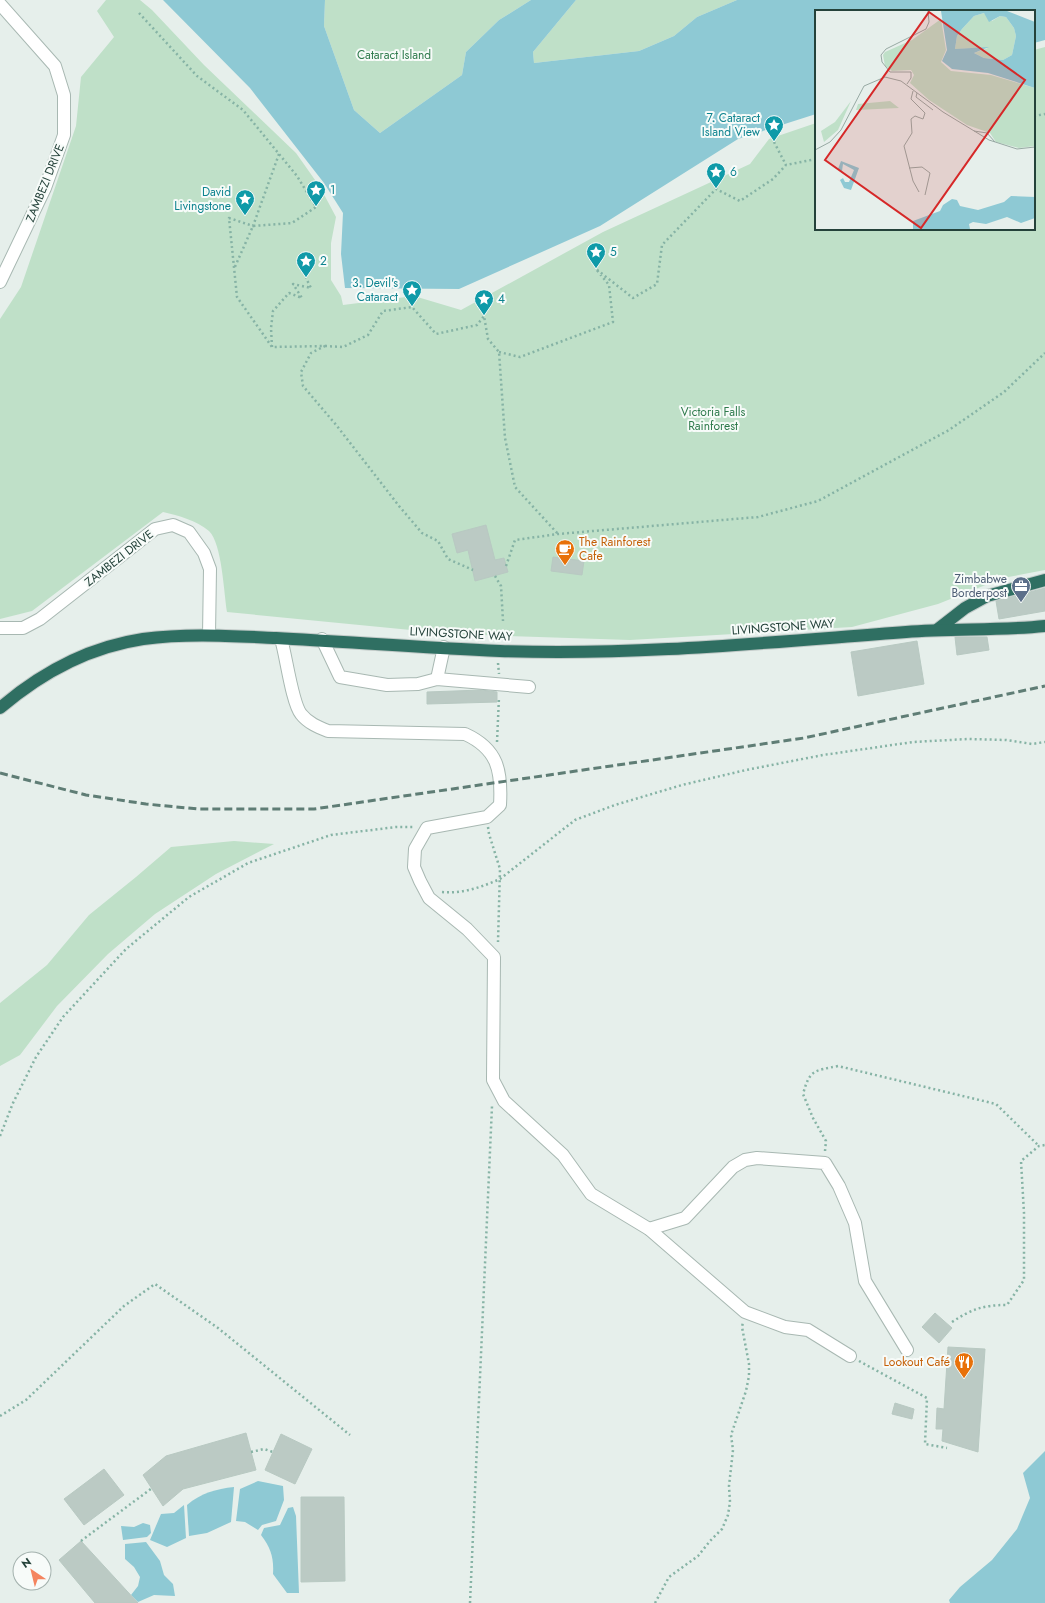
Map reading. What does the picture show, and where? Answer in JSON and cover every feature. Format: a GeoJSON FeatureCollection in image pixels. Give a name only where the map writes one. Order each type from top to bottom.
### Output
{"type":"FeatureCollection","features":[{"type":"Feature","properties":{"kind":"highway"},"geometry":{"type":"LineString","coordinates":[[938,629],[965,608],[987,596],[1045,580]]}},
{"type":"Feature","properties":{"kind":"highway","name":"LIVINGSTONE WAY"},"geometry":{"type":"LineString","coordinates":[[0,708],[16,694],[54,669],[103,648],[144,639],[209,635],[322,639],[500,651],[611,652],[938,629],[1001,629],[1045,626]]}},
{"type":"Feature","properties":{"kind":"street","name":"ZAMBEZI DRIVE"},"geometry":{"type":"LineString","coordinates":[[0,4],[55,66],[64,95],[64,135],[45,188],[0,282]]}},
{"type":"Feature","properties":{"kind":"street","name":"ZAMBEZI DRIVE"},"geometry":{"type":"LineString","coordinates":[[0,628],[23,628],[40,619],[155,529],[173,525],[189,532],[204,553],[210,569],[209,635]]}},
{"type":"Feature","properties":{"kind":"street"},"geometry":{"type":"LineString","coordinates":[[282,638],[292,687],[301,714],[313,724],[328,731],[465,734],[478,740],[490,751],[497,766],[501,782],[500,805],[488,817],[427,828],[416,849],[414,867],[429,898],[466,929],[494,957],[493,1080],[504,1101],[563,1155],[591,1194],[649,1229],[745,1312],[785,1327],[808,1330],[850,1356]]}},
{"type":"Feature","properties":{"kind":"street"},"geometry":{"type":"LineString","coordinates":[[322,639],[340,677],[387,685],[418,684],[437,679],[499,683],[529,687]]}},
{"type":"Feature","properties":{"kind":"street"},"geometry":{"type":"LineString","coordinates":[[437,679],[444,647]]}},
{"type":"Feature","properties":{"kind":"street"},"geometry":{"type":"LineString","coordinates":[[649,1229],[685,1218],[734,1167],[745,1160],[757,1158],[825,1163],[839,1186],[855,1223],[865,1281],[907,1350]]}},
{"type":"Feature","properties":{"kind":"path"},"geometry":{"type":"LineString","coordinates":[[138,13],[197,76],[243,110],[297,176],[316,207],[292,223],[253,226],[229,218],[237,297],[272,347]]}},
{"type":"Feature","properties":{"kind":"path"},"geometry":{"type":"LineString","coordinates":[[1035,116],[1045,114]]}},
{"type":"Feature","properties":{"kind":"path"},"geometry":{"type":"LineString","coordinates":[[774,142],[786,165]]}},
{"type":"Feature","properties":{"kind":"path"},"geometry":{"type":"LineString","coordinates":[[234,269],[253,226],[279,154]]}},
{"type":"Feature","properties":{"kind":"path"},"geometry":{"type":"LineString","coordinates":[[272,347],[343,347],[368,335],[383,311],[412,307],[436,334],[477,325],[484,316],[488,340],[499,352],[520,357],[613,322],[609,285],[596,269],[633,298],[657,284],[662,245],[716,189],[740,201],[773,179],[786,165],[815,159]]}},
{"type":"Feature","properties":{"kind":"path"},"geometry":{"type":"LineString","coordinates":[[272,347],[271,328],[273,311],[289,293],[302,298],[293,284],[311,288],[306,278]]}},
{"type":"Feature","properties":{"kind":"path"},"geometry":{"type":"LineString","coordinates":[[325,346],[311,353],[307,360],[301,372],[303,386],[337,426],[399,506],[422,532],[438,541],[448,558],[472,570]]}},
{"type":"Feature","properties":{"kind":"path"},"geometry":{"type":"LineString","coordinates":[[499,352],[505,438],[515,487],[558,534]]}},
{"type":"Feature","properties":{"kind":"path"},"geometry":{"type":"LineString","coordinates":[[506,566],[515,540],[558,534],[758,517],[818,501],[949,430],[1004,392],[1045,353]]}},
{"type":"Feature","properties":{"kind":"path"},"geometry":{"type":"LineString","coordinates":[[495,576],[500,586],[503,621]]}},
{"type":"Feature","properties":{"kind":"path"},"geometry":{"type":"LineString","coordinates":[[497,744],[499,683],[498,664]]}},
{"type":"Feature","properties":{"kind":"path"},"geometry":{"type":"LineString","coordinates":[[420,881],[443,892],[464,891],[500,879],[575,820],[615,805],[682,785],[746,770],[815,757],[913,742],[968,739],[1006,740],[1032,744],[1045,742]]}},
{"type":"Feature","properties":{"kind":"path"},"geometry":{"type":"LineString","coordinates":[[488,817],[489,834],[500,869],[497,948],[494,957]]}},
{"type":"Feature","properties":{"kind":"path"},"geometry":{"type":"LineString","coordinates":[[0,1136],[13,1103],[36,1057],[63,1017],[126,949],[189,897],[248,863],[331,835],[396,827],[427,828]]}},
{"type":"Feature","properties":{"kind":"path"},"geometry":{"type":"LineString","coordinates":[[825,1163],[826,1141],[813,1118],[803,1094],[808,1077],[818,1070],[838,1066],[996,1104],[1039,1146]]}},
{"type":"Feature","properties":{"kind":"path"},"geometry":{"type":"LineString","coordinates":[[470,1603],[492,1104]]}},
{"type":"Feature","properties":{"kind":"path"},"geometry":{"type":"LineString","coordinates":[[952,1322],[969,1311],[986,1305],[1007,1305],[1024,1280],[1024,1213],[1021,1161],[1039,1146],[1045,1146]]}},
{"type":"Feature","properties":{"kind":"path"},"geometry":{"type":"LineString","coordinates":[[0,1416],[26,1400],[124,1306],[155,1284],[218,1328],[350,1435]]}},
{"type":"Feature","properties":{"kind":"path"},"geometry":{"type":"LineString","coordinates":[[655,1603],[669,1577],[698,1556],[722,1529],[728,1515],[730,1502],[729,1486],[733,1450],[730,1434],[746,1391],[749,1376],[749,1364],[742,1327],[745,1312]]}},
{"type":"Feature","properties":{"kind":"path"},"geometry":{"type":"LineString","coordinates":[[850,1356],[927,1398],[925,1444],[947,1448]]}},
{"type":"Feature","properties":{"kind":"path"},"geometry":{"type":"LineString","coordinates":[[251,1452],[264,1449],[273,1452]]}},
{"type":"Feature","properties":{"kind":"path"},"geometry":{"type":"LineString","coordinates":[[81,1541],[152,1488]]}},
{"type":"Feature","properties":{"kind":"green space","name":"Victoria Falls Rainforest"},"geometry":{"type":"Polygon","coordinates":[[[106,0],[140,0],[152,10],[204,65],[296,153],[320,187],[336,217],[331,243],[331,280],[341,296],[343,305],[414,296],[461,310],[603,232],[750,164],[769,139],[815,123],[815,230],[1035,230],[1035,50],[1045,47],[1045,570],[1003,578],[938,604],[852,627],[630,640],[452,634],[227,612],[220,557],[213,537],[204,527],[193,521],[163,512],[32,611],[0,619],[0,319],[21,287],[76,126],[81,77],[114,37],[97,11],[106,0]]]}},
{"type":"Feature","properties":{"kind":"green space","name":"Cataract Island"},"geometry":{"type":"Polygon","coordinates":[[[325,0],[531,0],[499,20],[466,52],[462,75],[380,133],[354,110],[324,26],[325,0]]]}},
{"type":"Feature","properties":{"kind":"green space"},"geometry":{"type":"Polygon","coordinates":[[[576,0],[737,0],[697,17],[674,36],[639,51],[534,63],[533,52],[576,0]]]}},
{"type":"Feature","properties":{"kind":"green space"},"geometry":{"type":"Polygon","coordinates":[[[234,841],[274,844],[216,874],[155,914],[108,954],[57,1006],[20,1055],[0,1066],[0,1003],[47,965],[89,915],[171,847],[234,841]]]}},
{"type":"Feature","properties":{"kind":"water"},"geometry":{"type":"Polygon","coordinates":[[[163,0],[325,0],[324,26],[354,110],[380,133],[462,75],[466,52],[499,20],[531,0],[576,0],[533,52],[534,63],[639,51],[674,36],[697,17],[737,0],[1045,0],[1045,40],[1035,43],[1035,10],[815,10],[815,114],[738,139],[600,226],[459,289],[345,288],[341,254],[343,213],[324,183],[250,88],[163,0]]]}},
{"type":"Feature","properties":{"kind":"water"},"geometry":{"type":"Polygon","coordinates":[[[1045,1451],[1045,1603],[950,1603],[949,1600],[960,1587],[992,1560],[1017,1529],[1030,1498],[1023,1473],[1045,1451]]]}},
{"type":"Feature","properties":{"kind":"water"},"geometry":{"type":"Polygon","coordinates":[[[258,1481],[283,1486],[284,1500],[276,1521],[262,1525],[258,1530],[245,1522],[236,1521],[240,1489],[258,1481]]]}},
{"type":"Feature","properties":{"kind":"water"},"geometry":{"type":"Polygon","coordinates":[[[234,1487],[231,1522],[207,1533],[189,1536],[187,1505],[198,1497],[209,1492],[234,1487]]]}},
{"type":"Feature","properties":{"kind":"water"},"geometry":{"type":"Polygon","coordinates":[[[184,1505],[186,1538],[167,1547],[150,1540],[161,1514],[174,1513],[184,1505]]]}},
{"type":"Feature","properties":{"kind":"water"},"geometry":{"type":"Polygon","coordinates":[[[293,1507],[296,1516],[299,1593],[287,1593],[273,1574],[271,1553],[261,1535],[264,1528],[280,1525],[288,1508],[293,1507]]]}},
{"type":"Feature","properties":{"kind":"water"},"geometry":{"type":"Polygon","coordinates":[[[143,1523],[150,1525],[151,1533],[147,1537],[123,1540],[121,1526],[134,1527],[143,1523]]]}},
{"type":"Feature","properties":{"kind":"water"},"geometry":{"type":"Polygon","coordinates":[[[146,1542],[160,1561],[164,1575],[173,1584],[175,1596],[154,1595],[138,1602],[131,1595],[138,1586],[140,1577],[134,1567],[125,1559],[125,1544],[146,1542]]]}},
{"type":"Feature","properties":{"kind":"building"},"geometry":{"type":"Polygon","coordinates":[[[486,525],[495,560],[504,558],[508,572],[475,581],[468,550],[457,553],[452,534],[486,525]]]}},
{"type":"Feature","properties":{"kind":"building"},"geometry":{"type":"Polygon","coordinates":[[[553,557],[584,561],[582,575],[551,571],[553,557]]]}},
{"type":"Feature","properties":{"kind":"building","name":"Zimbabwe Borderpost"},"geometry":{"type":"Polygon","coordinates":[[[1045,588],[1045,611],[999,619],[996,601],[1045,588]]]}},
{"type":"Feature","properties":{"kind":"building"},"geometry":{"type":"Polygon","coordinates":[[[955,637],[987,637],[989,650],[957,655],[955,637]]]}},
{"type":"Feature","properties":{"kind":"building"},"geometry":{"type":"Polygon","coordinates":[[[917,641],[924,684],[858,696],[851,652],[917,641]]]}},
{"type":"Feature","properties":{"kind":"building"},"geometry":{"type":"Polygon","coordinates":[[[481,690],[497,692],[497,702],[427,704],[427,692],[481,690]]]}},
{"type":"Feature","properties":{"kind":"building"},"geometry":{"type":"Polygon","coordinates":[[[935,1313],[952,1328],[939,1343],[922,1327],[935,1313]]]}},
{"type":"Feature","properties":{"kind":"building","name":"Lookout Café"},"geometry":{"type":"Polygon","coordinates":[[[948,1347],[985,1349],[978,1452],[942,1441],[943,1429],[936,1429],[937,1408],[944,1409],[948,1347]]]}},
{"type":"Feature","properties":{"kind":"building"},"geometry":{"type":"Polygon","coordinates":[[[895,1403],[914,1409],[912,1419],[892,1414],[895,1403]]]}},
{"type":"Feature","properties":{"kind":"building"},"geometry":{"type":"Polygon","coordinates":[[[246,1433],[256,1470],[183,1489],[163,1506],[143,1475],[166,1456],[246,1433]]]}},
{"type":"Feature","properties":{"kind":"building"},"geometry":{"type":"Polygon","coordinates":[[[281,1434],[312,1449],[295,1484],[265,1470],[281,1434]]]}},
{"type":"Feature","properties":{"kind":"building"},"geometry":{"type":"Polygon","coordinates":[[[104,1469],[124,1495],[84,1525],[64,1499],[104,1469]]]}},
{"type":"Feature","properties":{"kind":"building"},"geometry":{"type":"Polygon","coordinates":[[[301,1497],[344,1497],[345,1581],[301,1582],[301,1497]]]}},
{"type":"Feature","properties":{"kind":"building"},"geometry":{"type":"Polygon","coordinates":[[[81,1541],[138,1603],[95,1603],[59,1560],[81,1541]]]}},
{"type":"Feature","properties":{"kind":"railway"},"geometry":{"type":"LineString","coordinates":[[0,773],[86,795],[146,804],[198,809],[314,809],[804,738],[1045,686]]}},
{"type":"Feature","properties":{"kind":"place","name":"7. Cataract Island View"},"geometry":{"type":"Point","coordinates":[774,142]}},
{"type":"Feature","properties":{"kind":"place","name":"6"},"geometry":{"type":"Point","coordinates":[716,189]}},
{"type":"Feature","properties":{"kind":"place","name":"1"},"geometry":{"type":"Point","coordinates":[316,207]}},
{"type":"Feature","properties":{"kind":"place","name":"David Livingstone"},"geometry":{"type":"Point","coordinates":[245,216]}},
{"type":"Feature","properties":{"kind":"place","name":"5"},"geometry":{"type":"Point","coordinates":[596,269]}},
{"type":"Feature","properties":{"kind":"place","name":"2"},"geometry":{"type":"Point","coordinates":[306,278]}},
{"type":"Feature","properties":{"kind":"place","name":"3. Devil's Cataract"},"geometry":{"type":"Point","coordinates":[412,307]}},
{"type":"Feature","properties":{"kind":"place","name":"4"},"geometry":{"type":"Point","coordinates":[484,316]}},
{"type":"Feature","properties":{"kind":"place","name":"The Rainforest Cafe"},"geometry":{"type":"Point","coordinates":[565,566]}},
{"type":"Feature","properties":{"kind":"place","name":"Zimbabwe Borderpost"},"geometry":{"type":"Point","coordinates":[1021,603]}},
{"type":"Feature","properties":{"kind":"place","name":"Lookout Café"},"geometry":{"type":"Point","coordinates":[964,1379]}}]}
